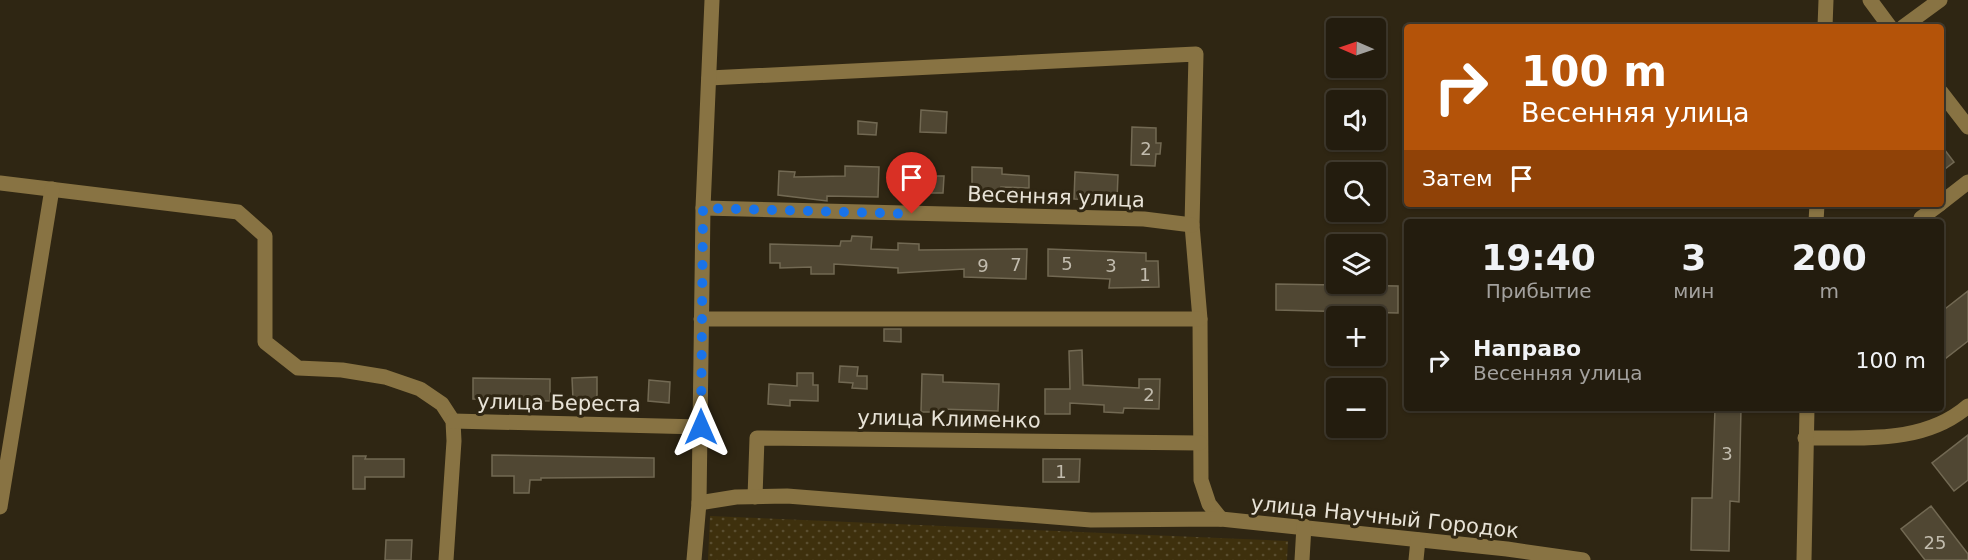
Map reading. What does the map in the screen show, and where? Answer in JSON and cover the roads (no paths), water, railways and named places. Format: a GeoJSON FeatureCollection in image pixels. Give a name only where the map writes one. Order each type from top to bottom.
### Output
{"type":"FeatureCollection","features":[{"type":"Feature","properties":{"kind":"street"},"geometry":{"type":"LineString","coordinates":[[694,560],[699,503],[703,208],[712,0]]}},
{"type":"Feature","properties":{"kind":"street"},"geometry":{"type":"LineString","coordinates":[[1825,24],[1826,0]]}},
{"type":"Feature","properties":{"kind":"street"},"geometry":{"type":"LineString","coordinates":[[1870,0],[1888,24]]}},
{"type":"Feature","properties":{"kind":"street"},"geometry":{"type":"LineString","coordinates":[[1907,24],[1940,0]]}},
{"type":"Feature","properties":{"kind":"street"},"geometry":{"type":"LineString","coordinates":[[709,78],[1196,54],[1192,225],[1200,319],[1201,480],[1209,504],[1221,519]]}},
{"type":"Feature","properties":{"kind":"street"},"geometry":{"type":"LineString","coordinates":[[1944,96],[1968,127]]}},
{"type":"Feature","properties":{"kind":"street"},"geometry":{"type":"LineString","coordinates":[[1944,201],[1968,182]]}},
{"type":"Feature","properties":{"kind":"street"},"geometry":{"type":"LineString","coordinates":[[0,183],[238,212],[265,236],[265,342],[297,368],[342,370],[386,377],[420,389],[442,404],[453,421],[454,441],[446,560]]}},
{"type":"Feature","properties":{"kind":"street"},"geometry":{"type":"LineString","coordinates":[[0,507],[52,189]]}},
{"type":"Feature","properties":{"kind":"street"},"geometry":{"type":"LineString","coordinates":[[1921,218],[1936,207]]}},
{"type":"Feature","properties":{"kind":"street","name":"Весенняя улица"},"geometry":{"type":"LineString","coordinates":[[703,208],[1144,219],[1192,225]]}},
{"type":"Feature","properties":{"kind":"street"},"geometry":{"type":"LineString","coordinates":[[701,319],[1200,319]]}},
{"type":"Feature","properties":{"kind":"street"},"geometry":{"type":"LineString","coordinates":[[1805,438],[1897,437],[1934,428],[1968,406]]}},
{"type":"Feature","properties":{"kind":"street"},"geometry":{"type":"LineString","coordinates":[[1804,560],[1807,411]]}},
{"type":"Feature","properties":{"kind":"street","name":"улица Береста"},"geometry":{"type":"LineString","coordinates":[[453,421],[701,427]]}},
{"type":"Feature","properties":{"kind":"street","name":"улица Клименко"},"geometry":{"type":"LineString","coordinates":[[755,497],[757,438],[1200,443]]}},
{"type":"Feature","properties":{"kind":"street","name":"улица Научный Городок"},"geometry":{"type":"LineString","coordinates":[[699,503],[787,496],[1091,520],[1221,519],[1304,526],[1507,549],[1545,558],[1583,560]]}},
{"type":"Feature","properties":{"kind":"street"},"geometry":{"type":"LineString","coordinates":[[1302,560],[1304,526]]}},
{"type":"Feature","properties":{"kind":"street"},"geometry":{"type":"LineString","coordinates":[[1416,560],[1418,540]]}}]}
